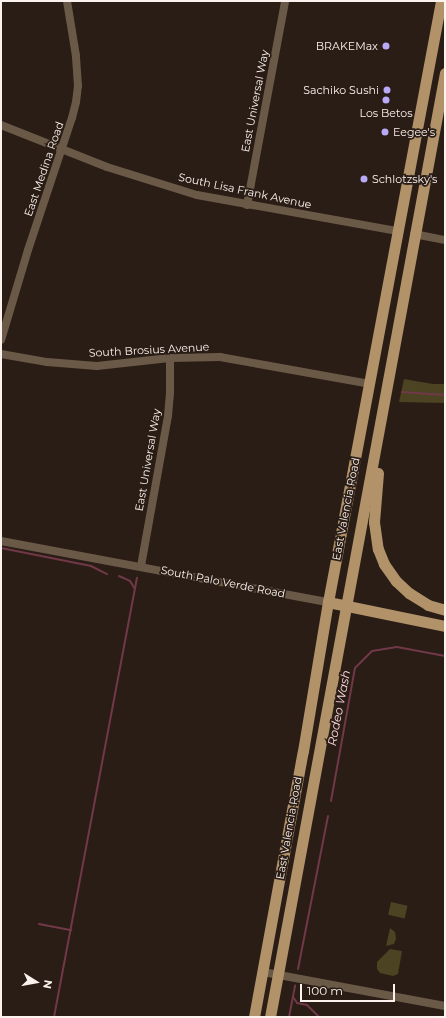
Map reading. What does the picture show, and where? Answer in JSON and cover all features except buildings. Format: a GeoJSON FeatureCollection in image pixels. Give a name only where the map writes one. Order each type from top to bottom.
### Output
{"type":"FeatureCollection","features":[{"type":"Feature","properties":{"kind":"main road","name":"East Valencia Road"},"geometry":{"type":"LineString","coordinates":[[254,1017],[328,602],[441,1]]}},
{"type":"Feature","properties":{"kind":"main road","name":"East Valencia Road"},"geometry":{"type":"LineString","coordinates":[[270,1017],[445,73]]}},
{"type":"Feature","properties":{"kind":"main road"},"geometry":{"type":"LineString","coordinates":[[398,231],[414,234]]}},
{"type":"Feature","properties":{"kind":"main road"},"geometry":{"type":"LineString","coordinates":[[381,417],[374,522],[378,549],[384,564],[396,581],[409,593],[428,605],[445,610]]}},
{"type":"Feature","properties":{"kind":"main road","name":"South Palo Verde Road"},"geometry":{"type":"LineString","coordinates":[[328,602],[445,626]]}},
{"type":"Feature","properties":{"kind":"street","name":"East Medina Road"},"geometry":{"type":"LineString","coordinates":[[1,340],[28,250],[72,118],[78,86],[76,56],[67,1]]}},
{"type":"Feature","properties":{"kind":"street","name":"East Universal Way"},"geometry":{"type":"LineString","coordinates":[[247,205],[285,1]]}},
{"type":"Feature","properties":{"kind":"street","name":"South Lisa Frank Avenue"},"geometry":{"type":"LineString","coordinates":[[1,125],[107,167],[198,195],[398,231]]}},
{"type":"Feature","properties":{"kind":"street"},"geometry":{"type":"LineString","coordinates":[[414,234],[445,240]]}},
{"type":"Feature","properties":{"kind":"street","name":"South Brosius Avenue"},"geometry":{"type":"LineString","coordinates":[[1,354],[47,362],[97,366],[195,356],[220,357],[370,384]]}},
{"type":"Feature","properties":{"kind":"street","name":"East Universal Way"},"geometry":{"type":"LineString","coordinates":[[141,566],[168,416],[170,358]]}},
{"type":"Feature","properties":{"kind":"street","name":"South Palo Verde Road"},"geometry":{"type":"LineString","coordinates":[[1,541],[328,602]]}},
{"type":"Feature","properties":{"kind":"street"},"geometry":{"type":"LineString","coordinates":[[263,972],[445,1006]]}},
{"type":"Feature","properties":{"kind":"shaded area"},"geometry":{"type":"Polygon","coordinates":[[[404,379],[433,384],[445,384],[445,403],[399,402],[404,379]]]}},
{"type":"Feature","properties":{"kind":"shaded area"},"geometry":{"type":"Polygon","coordinates":[[[391,902],[408,906],[405,918],[388,915],[391,902]]]}},
{"type":"Feature","properties":{"kind":"shaded area"},"geometry":{"type":"Polygon","coordinates":[[[390,928],[395,932],[396,939],[394,944],[386,946],[390,928]]]}},
{"type":"Feature","properties":{"kind":"shaded area"},"geometry":{"type":"Polygon","coordinates":[[[390,949],[402,951],[398,974],[393,976],[380,973],[377,969],[377,962],[390,949]]]}},
{"type":"Feature","properties":{"kind":"waterway"},"geometry":{"type":"LineString","coordinates":[[402,392],[445,395]]}},
{"type":"Feature","properties":{"kind":"waterway"},"geometry":{"type":"LineString","coordinates":[[1,548],[91,566],[107,574]]}},
{"type":"Feature","properties":{"kind":"waterway"},"geometry":{"type":"LineString","coordinates":[[119,576],[130,581],[135,589]]}},
{"type":"Feature","properties":{"kind":"waterway"},"geometry":{"type":"LineString","coordinates":[[54,1017],[137,578]]}},
{"type":"Feature","properties":{"kind":"waterway","name":"Rodeo Wash"},"geometry":{"type":"LineString","coordinates":[[331,801],[355,668],[372,651],[397,647],[445,656]]}},
{"type":"Feature","properties":{"kind":"waterway","name":"Rodeo Wash"},"geometry":{"type":"LineString","coordinates":[[298,969],[328,816]]}},
{"type":"Feature","properties":{"kind":"waterway"},"geometry":{"type":"LineString","coordinates":[[39,924],[71,930]]}},
{"type":"Feature","properties":{"kind":"waterway"},"geometry":{"type":"LineString","coordinates":[[289,1017],[295,986]]}},
{"type":"Feature","properties":{"kind":"waterway"},"geometry":{"type":"LineString","coordinates":[[293,997],[297,1003],[307,1005],[319,1017]]}},
{"type":"Feature","properties":{"kind":"place","name":"BRAKEMax"},"geometry":{"type":"Point","coordinates":[386,46]}},
{"type":"Feature","properties":{"kind":"place","name":"Sachiko Sushi"},"geometry":{"type":"Point","coordinates":[387,90]}},
{"type":"Feature","properties":{"kind":"place","name":"Los Betos"},"geometry":{"type":"Point","coordinates":[386,100]}},
{"type":"Feature","properties":{"kind":"place","name":"Eegee's"},"geometry":{"type":"Point","coordinates":[385,132]}},
{"type":"Feature","properties":{"kind":"place","name":"Schlotzsky's"},"geometry":{"type":"Point","coordinates":[364,179]}}]}
